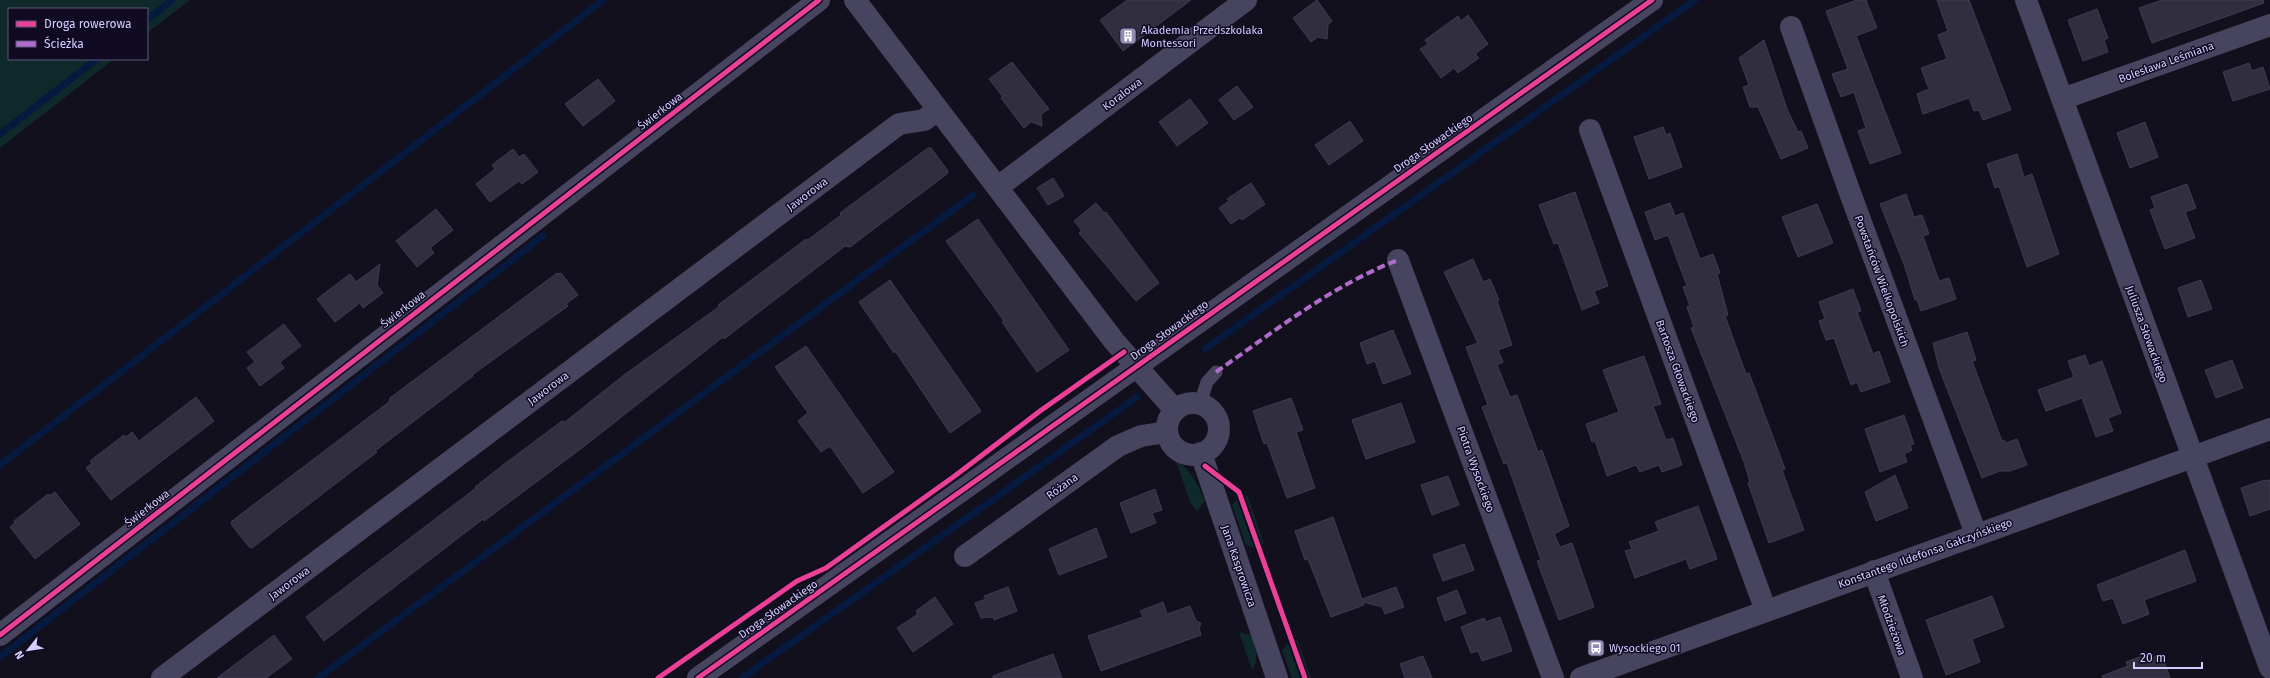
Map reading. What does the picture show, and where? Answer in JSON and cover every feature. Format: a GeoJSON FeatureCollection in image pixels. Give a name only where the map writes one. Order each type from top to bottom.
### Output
{"type":"FeatureCollection","features":[{"type":"Feature","properties":{"kind":"street","name":"Świerkowa"},"geometry":{"type":"LineString","coordinates":[[0,635],[819,0]]}},
{"type":"Feature","properties":{"kind":"street"},"geometry":{"type":"LineString","coordinates":[[855,0],[1114,340],[1175,410]]}},
{"type":"Feature","properties":{"kind":"street","name":"Koralowa"},"geometry":{"type":"LineString","coordinates":[[998,187],[1246,0]]}},
{"type":"Feature","properties":{"kind":"street","name":"Droga Słowackiego"},"geometry":{"type":"LineString","coordinates":[[698,678],[1652,0]]}},
{"type":"Feature","properties":{"kind":"street","name":"Juliusza Słowackiego"},"geometry":{"type":"LineString","coordinates":[[2026,0],[2270,668]]}},
{"type":"Feature","properties":{"kind":"street","name":"Bolesława Leśmiana"},"geometry":{"type":"LineString","coordinates":[[2062,99],[2270,25]]}},
{"type":"Feature","properties":{"kind":"street","name":"Powstańców Wielkopolskich"},"geometry":{"type":"LineString","coordinates":[[1791,27],[1851,197],[1976,534]]}},
{"type":"Feature","properties":{"kind":"street","name":"Jaworowa"},"geometry":{"type":"LineString","coordinates":[[162,678],[900,124],[924,120],[938,110]]}},
{"type":"Feature","properties":{"kind":"street","name":"Bartosza Głowackiego"},"geometry":{"type":"LineString","coordinates":[[1590,130],[1766,611]]}},
{"type":"Feature","properties":{"kind":"street","name":"Piotra Wysockiego"},"geometry":{"type":"LineString","coordinates":[[1398,260],[1553,678]]}},
{"type":"Feature","properties":{"kind":"street"},"geometry":{"type":"LineString","coordinates":[[1189,403],[1200,404],[1211,410],[1215,416],[1218,431],[1213,445],[1201,453],[1193,455],[1179,451],[1169,440],[1167,432],[1170,416],[1175,410],[1189,403]]}},
{"type":"Feature","properties":{"kind":"street","name":"Konstantego Ildefonsa Gałczyńskiego"},"geometry":{"type":"LineString","coordinates":[[1581,678],[2270,429]]}},
{"type":"Feature","properties":{"kind":"street","name":"Różana"},"geometry":{"type":"LineString","coordinates":[[964,556],[1118,446],[1141,436],[1167,432]]}},
{"type":"Feature","properties":{"kind":"street","name":"Jana Kasprowicza"},"geometry":{"type":"LineString","coordinates":[[1201,453],[1276,678]]}},
{"type":"Feature","properties":{"kind":"street","name":"Młodzieżowa"},"geometry":{"type":"LineString","coordinates":[[1874,571],[1912,678]]}},
{"type":"Feature","properties":{"kind":"lane"},"geometry":{"type":"LineString","coordinates":[[1200,404],[1207,382],[1216,372]]}},
{"type":"Feature","properties":{"kind":"green space"},"geometry":{"type":"Polygon","coordinates":[[[0,0],[190,0],[148,32],[148,8],[8,8],[8,60],[113,60],[0,148],[0,0]]]}},
{"type":"Feature","properties":{"kind":"green space"},"geometry":{"type":"Polygon","coordinates":[[[1176,461],[1190,473],[1205,501],[1197,511],[1190,502],[1176,461]]]}},
{"type":"Feature","properties":{"kind":"green space"},"geometry":{"type":"Polygon","coordinates":[[[1247,495],[1264,543],[1262,544],[1245,496],[1247,495]]]}},
{"type":"Feature","properties":{"kind":"green space"},"geometry":{"type":"Polygon","coordinates":[[[1237,499],[1254,548],[1246,545],[1232,505],[1237,499]]]}},
{"type":"Feature","properties":{"kind":"green space"},"geometry":{"type":"Polygon","coordinates":[[[1239,632],[1251,635],[1253,639],[1256,662],[1252,670],[1239,632]]]}},
{"type":"Feature","properties":{"kind":"green space"},"geometry":{"type":"Polygon","coordinates":[[[1297,639],[1311,678],[1308,678],[1295,640],[1297,639]]]}},
{"type":"Feature","properties":{"kind":"green space"},"geometry":{"type":"Polygon","coordinates":[[[1288,643],[1300,678],[1292,678],[1282,650],[1288,643]]]}},
{"type":"Feature","properties":{"kind":"building","name":"Akademia Przedszkolaka Montessori"},"geometry":{"type":"Polygon","coordinates":[[[1127,0],[1191,0],[1123,51],[1100,20],[1127,0]]]}},
{"type":"Feature","properties":{"kind":"building"},"geometry":{"type":"Polygon","coordinates":[[[1317,0],[1332,21],[1328,25],[1327,39],[1318,37],[1311,42],[1293,18],[1317,0]]]}},
{"type":"Feature","properties":{"kind":"building"},"geometry":{"type":"Polygon","coordinates":[[[1857,0],[1866,0],[1877,28],[1856,36],[1901,153],[1870,164],[1858,131],[1866,128],[1854,92],[1841,97],[1832,74],[1848,69],[1826,11],[1857,0]]]}},
{"type":"Feature","properties":{"kind":"building"},"geometry":{"type":"Polygon","coordinates":[[[1937,0],[1969,0],[2011,110],[1983,120],[1979,110],[1974,111],[1969,98],[1923,114],[1917,94],[1929,89],[1921,68],[1947,59],[1938,35],[1948,31],[1937,0]]]}},
{"type":"Feature","properties":{"kind":"building"},"geometry":{"type":"Polygon","coordinates":[[[2162,0],[2263,0],[2264,3],[2152,43],[2139,8],[2162,0]]]}},
{"type":"Feature","properties":{"kind":"building"},"geometry":{"type":"Polygon","coordinates":[[[2097,9],[2108,38],[2104,40],[2108,52],[2083,61],[2068,20],[2097,9]]]}},
{"type":"Feature","properties":{"kind":"building"},"geometry":{"type":"Polygon","coordinates":[[[1468,15],[1488,44],[1475,54],[1479,58],[1458,73],[1454,68],[1441,78],[1420,49],[1428,44],[1425,40],[1458,16],[1461,21],[1468,15]]]}},
{"type":"Feature","properties":{"kind":"building"},"geometry":{"type":"Polygon","coordinates":[[[1764,40],[1787,109],[1798,132],[1801,131],[1808,148],[1781,159],[1758,107],[1750,107],[1743,87],[1749,85],[1739,58],[1764,40]]]}},
{"type":"Feature","properties":{"kind":"building"},"geometry":{"type":"Polygon","coordinates":[[[1012,62],[1049,109],[1041,114],[1042,126],[1031,122],[1024,128],[1001,98],[1003,97],[989,79],[1012,62]]]}},
{"type":"Feature","properties":{"kind":"building"},"geometry":{"type":"Polygon","coordinates":[[[2249,63],[2252,71],[2263,67],[2270,89],[2233,101],[2223,72],[2249,63]]]}},
{"type":"Feature","properties":{"kind":"building"},"geometry":{"type":"Polygon","coordinates":[[[598,79],[615,101],[583,126],[565,104],[598,79]]]}},
{"type":"Feature","properties":{"kind":"building"},"geometry":{"type":"Polygon","coordinates":[[[1237,86],[1253,107],[1234,120],[1219,100],[1237,86]]]}},
{"type":"Feature","properties":{"kind":"building"},"geometry":{"type":"Polygon","coordinates":[[[1190,99],[1208,123],[1177,146],[1159,122],[1190,99]]]}},
{"type":"Feature","properties":{"kind":"building"},"geometry":{"type":"Polygon","coordinates":[[[1350,121],[1363,141],[1329,165],[1315,145],[1350,121]]]}},
{"type":"Feature","properties":{"kind":"building"},"geometry":{"type":"Polygon","coordinates":[[[2145,122],[2158,157],[2130,168],[2117,133],[2145,122]]]}},
{"type":"Feature","properties":{"kind":"building"},"geometry":{"type":"Polygon","coordinates":[[[1663,127],[1666,135],[1670,133],[1682,167],[1649,179],[1634,137],[1663,127]]]}},
{"type":"Feature","properties":{"kind":"building"},"geometry":{"type":"Polygon","coordinates":[[[928,148],[931,148],[948,171],[947,174],[850,247],[845,246],[724,339],[723,337],[582,448],[484,521],[483,519],[324,641],[306,617],[476,488],[475,487],[503,465],[562,421],[565,422],[624,375],[720,306],[718,305],[806,239],[808,240],[841,215],[840,213],[928,148]]]}},
{"type":"Feature","properties":{"kind":"building"},"geometry":{"type":"Polygon","coordinates":[[[513,149],[519,157],[524,154],[538,172],[522,184],[519,181],[490,202],[476,184],[495,169],[492,165],[513,149]]]}},
{"type":"Feature","properties":{"kind":"building"},"geometry":{"type":"Polygon","coordinates":[[[2017,154],[2024,177],[2032,174],[2059,254],[2027,267],[1999,186],[1995,188],[1987,164],[2017,154]]]}},
{"type":"Feature","properties":{"kind":"building"},"geometry":{"type":"Polygon","coordinates":[[[1053,178],[1064,196],[1048,205],[1037,188],[1053,178]]]}},
{"type":"Feature","properties":{"kind":"building"},"geometry":{"type":"Polygon","coordinates":[[[1251,183],[1265,204],[1242,220],[1240,218],[1231,224],[1219,208],[1229,201],[1227,199],[1251,183]]]}},
{"type":"Feature","properties":{"kind":"building"},"geometry":{"type":"Polygon","coordinates":[[[2187,184],[2196,208],[2185,212],[2195,238],[2165,249],[2150,210],[2155,208],[2151,197],[2187,184]]]}},
{"type":"Feature","properties":{"kind":"building"},"geometry":{"type":"Polygon","coordinates":[[[1575,192],[1608,286],[1594,291],[1599,303],[1582,310],[1558,243],[1554,244],[1539,205],[1575,192]]]}},
{"type":"Feature","properties":{"kind":"building"},"geometry":{"type":"Polygon","coordinates":[[[1906,194],[1914,217],[1922,215],[1929,234],[1923,236],[1939,281],[1949,278],[1956,299],[1921,311],[1917,300],[1915,300],[1905,267],[1880,204],[1906,194]]]}},
{"type":"Feature","properties":{"kind":"building"},"geometry":{"type":"Polygon","coordinates":[[[1096,203],[1104,213],[1106,212],[1159,283],[1136,301],[1079,233],[1082,231],[1074,221],[1096,203]]]}},
{"type":"Feature","properties":{"kind":"building"},"geometry":{"type":"Polygon","coordinates":[[[1670,203],[1675,216],[1683,213],[1700,259],[1713,254],[1720,273],[1717,274],[1728,315],[1725,316],[1746,374],[1749,373],[1785,469],[1782,470],[1804,530],[1769,543],[1748,483],[1750,482],[1744,462],[1691,328],[1694,327],[1687,307],[1690,306],[1683,287],[1687,286],[1668,235],[1655,240],[1645,212],[1670,203]]]}},
{"type":"Feature","properties":{"kind":"building"},"geometry":{"type":"Polygon","coordinates":[[[1817,204],[1833,243],[1798,257],[1782,217],[1817,204]]]}},
{"type":"Feature","properties":{"kind":"building"},"geometry":{"type":"Polygon","coordinates":[[[436,209],[453,230],[430,248],[434,253],[417,267],[396,241],[436,209]]]}},
{"type":"Feature","properties":{"kind":"building"},"geometry":{"type":"Polygon","coordinates":[[[978,219],[1069,350],[1037,372],[1002,322],[1004,321],[946,241],[978,219]]]}},
{"type":"Feature","properties":{"kind":"building"},"geometry":{"type":"Polygon","coordinates":[[[1473,259],[1483,282],[1490,279],[1499,300],[1497,301],[1512,345],[1498,350],[1503,362],[1497,365],[1510,397],[1517,395],[1538,452],[1542,450],[1569,526],[1554,534],[1560,547],[1572,543],[1594,607],[1559,620],[1537,561],[1541,560],[1507,463],[1504,464],[1482,407],[1488,405],[1466,347],[1478,343],[1444,272],[1473,259]]]}},
{"type":"Feature","properties":{"kind":"building"},"geometry":{"type":"Polygon","coordinates":[[[380,264],[377,285],[383,293],[363,308],[360,303],[335,322],[317,299],[350,274],[356,282],[380,264]]]}},
{"type":"Feature","properties":{"kind":"building"},"geometry":{"type":"Polygon","coordinates":[[[557,273],[561,273],[578,295],[566,304],[568,306],[472,375],[473,376],[375,451],[377,452],[252,548],[249,547],[231,524],[232,521],[389,402],[390,398],[557,273]]]}},
{"type":"Feature","properties":{"kind":"building"},"geometry":{"type":"Polygon","coordinates":[[[890,280],[981,411],[950,433],[895,351],[894,353],[859,302],[890,280]]]}},
{"type":"Feature","properties":{"kind":"building"},"geometry":{"type":"Polygon","coordinates":[[[2201,280],[2212,309],[2188,317],[2178,288],[2201,280]]]}},
{"type":"Feature","properties":{"kind":"building"},"geometry":{"type":"Polygon","coordinates":[[[1853,289],[1861,311],[1857,312],[1873,354],[1879,351],[1890,382],[1861,392],[1857,382],[1851,385],[1834,338],[1826,340],[1819,321],[1825,319],[1819,302],[1853,289]]]}},
{"type":"Feature","properties":{"kind":"building"},"geometry":{"type":"Polygon","coordinates":[[[284,324],[301,346],[280,362],[284,368],[260,386],[247,368],[255,362],[247,352],[284,324]]]}},
{"type":"Feature","properties":{"kind":"building"},"geometry":{"type":"Polygon","coordinates":[[[1393,330],[1411,374],[1383,384],[1375,361],[1367,364],[1360,343],[1393,330]]]}},
{"type":"Feature","properties":{"kind":"building"},"geometry":{"type":"Polygon","coordinates":[[[1967,332],[1976,360],[1972,361],[2002,441],[2004,440],[2006,443],[2017,439],[2027,465],[2010,471],[2000,471],[1982,478],[1939,368],[1933,343],[1967,332]]]}},
{"type":"Feature","properties":{"kind":"building"},"geometry":{"type":"Polygon","coordinates":[[[806,346],[894,472],[863,493],[830,446],[821,452],[798,421],[808,413],[775,367],[806,346]]]}},
{"type":"Feature","properties":{"kind":"building"},"geometry":{"type":"Polygon","coordinates":[[[2085,355],[2089,366],[2102,361],[2121,413],[2108,418],[2113,431],[2096,437],[2082,398],[2046,411],[2038,390],[2074,377],[2068,361],[2085,355]]]}},
{"type":"Feature","properties":{"kind":"building"},"geometry":{"type":"Polygon","coordinates":[[[1644,356],[1661,404],[1653,406],[1666,440],[1673,438],[1682,465],[1662,472],[1659,465],[1640,472],[1636,465],[1607,476],[1595,441],[1592,442],[1586,424],[1619,412],[1603,370],[1644,356]]]}},
{"type":"Feature","properties":{"kind":"building"},"geometry":{"type":"Polygon","coordinates":[[[2232,360],[2243,388],[2216,398],[2205,370],[2232,360]]]}},
{"type":"Feature","properties":{"kind":"building"},"geometry":{"type":"Polygon","coordinates":[[[196,397],[214,421],[111,500],[86,468],[92,463],[90,461],[124,435],[126,437],[132,432],[139,441],[196,397]]]}},
{"type":"Feature","properties":{"kind":"building"},"geometry":{"type":"Polygon","coordinates":[[[1291,398],[1303,430],[1296,432],[1315,488],[1287,498],[1267,443],[1264,444],[1253,411],[1291,398]]]}},
{"type":"Feature","properties":{"kind":"building"},"geometry":{"type":"Polygon","coordinates":[[[1401,403],[1415,442],[1366,459],[1352,420],[1401,403]]]}},
{"type":"Feature","properties":{"kind":"building"},"geometry":{"type":"Polygon","coordinates":[[[1904,415],[1914,444],[1910,445],[1912,450],[1904,454],[1907,462],[1880,472],[1865,429],[1904,415]]]}},
{"type":"Feature","properties":{"kind":"building"},"geometry":{"type":"Polygon","coordinates":[[[1895,475],[1908,508],[1876,521],[1865,492],[1895,475]]]}},
{"type":"Feature","properties":{"kind":"building"},"geometry":{"type":"Polygon","coordinates":[[[1448,476],[1459,505],[1432,515],[1421,485],[1448,476]]]}},
{"type":"Feature","properties":{"kind":"building"},"geometry":{"type":"Polygon","coordinates":[[[2265,480],[2270,480],[2270,509],[2250,516],[2241,488],[2265,480]]]}},
{"type":"Feature","properties":{"kind":"building"},"geometry":{"type":"Polygon","coordinates":[[[1155,489],[1162,510],[1152,513],[1156,523],[1131,533],[1120,503],[1155,489]]]}},
{"type":"Feature","properties":{"kind":"building"},"geometry":{"type":"Polygon","coordinates":[[[55,492],[80,524],[35,559],[10,527],[15,523],[14,521],[48,494],[49,496],[55,492]]]}},
{"type":"Feature","properties":{"kind":"building"},"geometry":{"type":"Polygon","coordinates":[[[1698,506],[1717,559],[1690,569],[1686,559],[1635,578],[1625,551],[1632,549],[1629,542],[1659,531],[1655,522],[1698,506]]]}},
{"type":"Feature","properties":{"kind":"building"},"geometry":{"type":"Polygon","coordinates":[[[1333,517],[1362,599],[1396,587],[1404,607],[1385,614],[1382,607],[1363,602],[1364,605],[1331,617],[1308,559],[1305,560],[1295,531],[1333,517]]]}},
{"type":"Feature","properties":{"kind":"building"},"geometry":{"type":"Polygon","coordinates":[[[1096,528],[1107,557],[1059,575],[1049,549],[1096,528]]]}},
{"type":"Feature","properties":{"kind":"building"},"geometry":{"type":"Polygon","coordinates":[[[1464,544],[1474,570],[1443,581],[1433,555],[1464,544]]]}},
{"type":"Feature","properties":{"kind":"building"},"geometry":{"type":"Polygon","coordinates":[[[2185,550],[2196,581],[2144,600],[2149,614],[2123,624],[2113,598],[2103,601],[2097,585],[2185,550]]]}},
{"type":"Feature","properties":{"kind":"building"},"geometry":{"type":"Polygon","coordinates":[[[1008,587],[1017,611],[994,620],[993,617],[981,618],[975,603],[986,599],[984,596],[1008,587]]]}},
{"type":"Feature","properties":{"kind":"building"},"geometry":{"type":"Polygon","coordinates":[[[1457,590],[1466,613],[1445,621],[1437,598],[1457,590]]]}},
{"type":"Feature","properties":{"kind":"building"},"geometry":{"type":"Polygon","coordinates":[[[1992,596],[2004,627],[1972,639],[1980,662],[1946,675],[1926,620],[1992,596]]]}},
{"type":"Feature","properties":{"kind":"building"},"geometry":{"type":"Polygon","coordinates":[[[935,597],[953,624],[913,652],[897,628],[918,614],[916,611],[935,597]]]}},
{"type":"Feature","properties":{"kind":"building"},"geometry":{"type":"Polygon","coordinates":[[[1163,602],[1167,614],[1190,606],[1196,621],[1201,623],[1199,628],[1201,635],[1101,671],[1088,636],[1143,617],[1140,611],[1163,602]]]}},
{"type":"Feature","properties":{"kind":"building"},"geometry":{"type":"Polygon","coordinates":[[[1500,617],[1512,651],[1482,661],[1478,651],[1471,653],[1461,627],[1484,618],[1486,622],[1500,617]]]}},
{"type":"Feature","properties":{"kind":"building"},"geometry":{"type":"Polygon","coordinates":[[[274,635],[292,659],[266,678],[217,678],[274,635]]]}},
{"type":"Feature","properties":{"kind":"building"},"geometry":{"type":"Polygon","coordinates":[[[1053,654],[1062,678],[993,678],[993,676],[1053,654]]]}},
{"type":"Feature","properties":{"kind":"building"},"geometry":{"type":"Polygon","coordinates":[[[2148,654],[2149,659],[2162,654],[2170,678],[2103,678],[2102,676],[2128,666],[2126,662],[2148,654]]]}},
{"type":"Feature","properties":{"kind":"building"},"geometry":{"type":"Polygon","coordinates":[[[1423,656],[1432,678],[1405,678],[1400,664],[1423,656]]]}},
{"type":"Feature","properties":{"kind":"waterway"},"geometry":{"type":"LineString","coordinates":[[148,19],[172,0]]}},
{"type":"Feature","properties":{"kind":"waterway"},"geometry":{"type":"LineString","coordinates":[[0,465],[603,0]]}},
{"type":"Feature","properties":{"kind":"waterway"},"geometry":{"type":"LineString","coordinates":[[1205,349],[1695,0]]}},
{"type":"Feature","properties":{"kind":"waterway"},"geometry":{"type":"LineString","coordinates":[[0,134],[96,60]]}},
{"type":"Feature","properties":{"kind":"waterway"},"geometry":{"type":"LineString","coordinates":[[318,678],[973,195]]}},
{"type":"Feature","properties":{"kind":"waterway"},"geometry":{"type":"LineString","coordinates":[[0,657],[543,236]]}},
{"type":"Feature","properties":{"kind":"waterway"},"geometry":{"type":"LineString","coordinates":[[742,678],[1137,397]]}},
{"type":"Feature","properties":{"kind":"marked path"},"geometry":{"type":"LineString","coordinates":[[1216,372],[1304,310],[1350,283],[1398,260]]}},
{"type":"Feature","properties":{"kind":"cycle path"},"geometry":{"type":"LineString","coordinates":[[0,635],[819,0]]}},
{"type":"Feature","properties":{"kind":"cycle path"},"geometry":{"type":"LineString","coordinates":[[698,678],[1652,0]]}},
{"type":"Feature","properties":{"kind":"cycle path"},"geometry":{"type":"LineString","coordinates":[[658,678],[797,581],[826,568],[956,475],[1040,411],[1124,352]]}},
{"type":"Feature","properties":{"kind":"cycle path"},"geometry":{"type":"LineString","coordinates":[[1205,466],[1239,492],[1305,678]]}},
{"type":"Feature","properties":{"kind":"place","name":"Akademia Przedszkolaka Montessori"},"geometry":{"type":"Point","coordinates":[1128,36]}},
{"type":"Feature","properties":{"kind":"place","name":"Wysockiego 01"},"geometry":{"type":"Point","coordinates":[1596,648]}}]}
